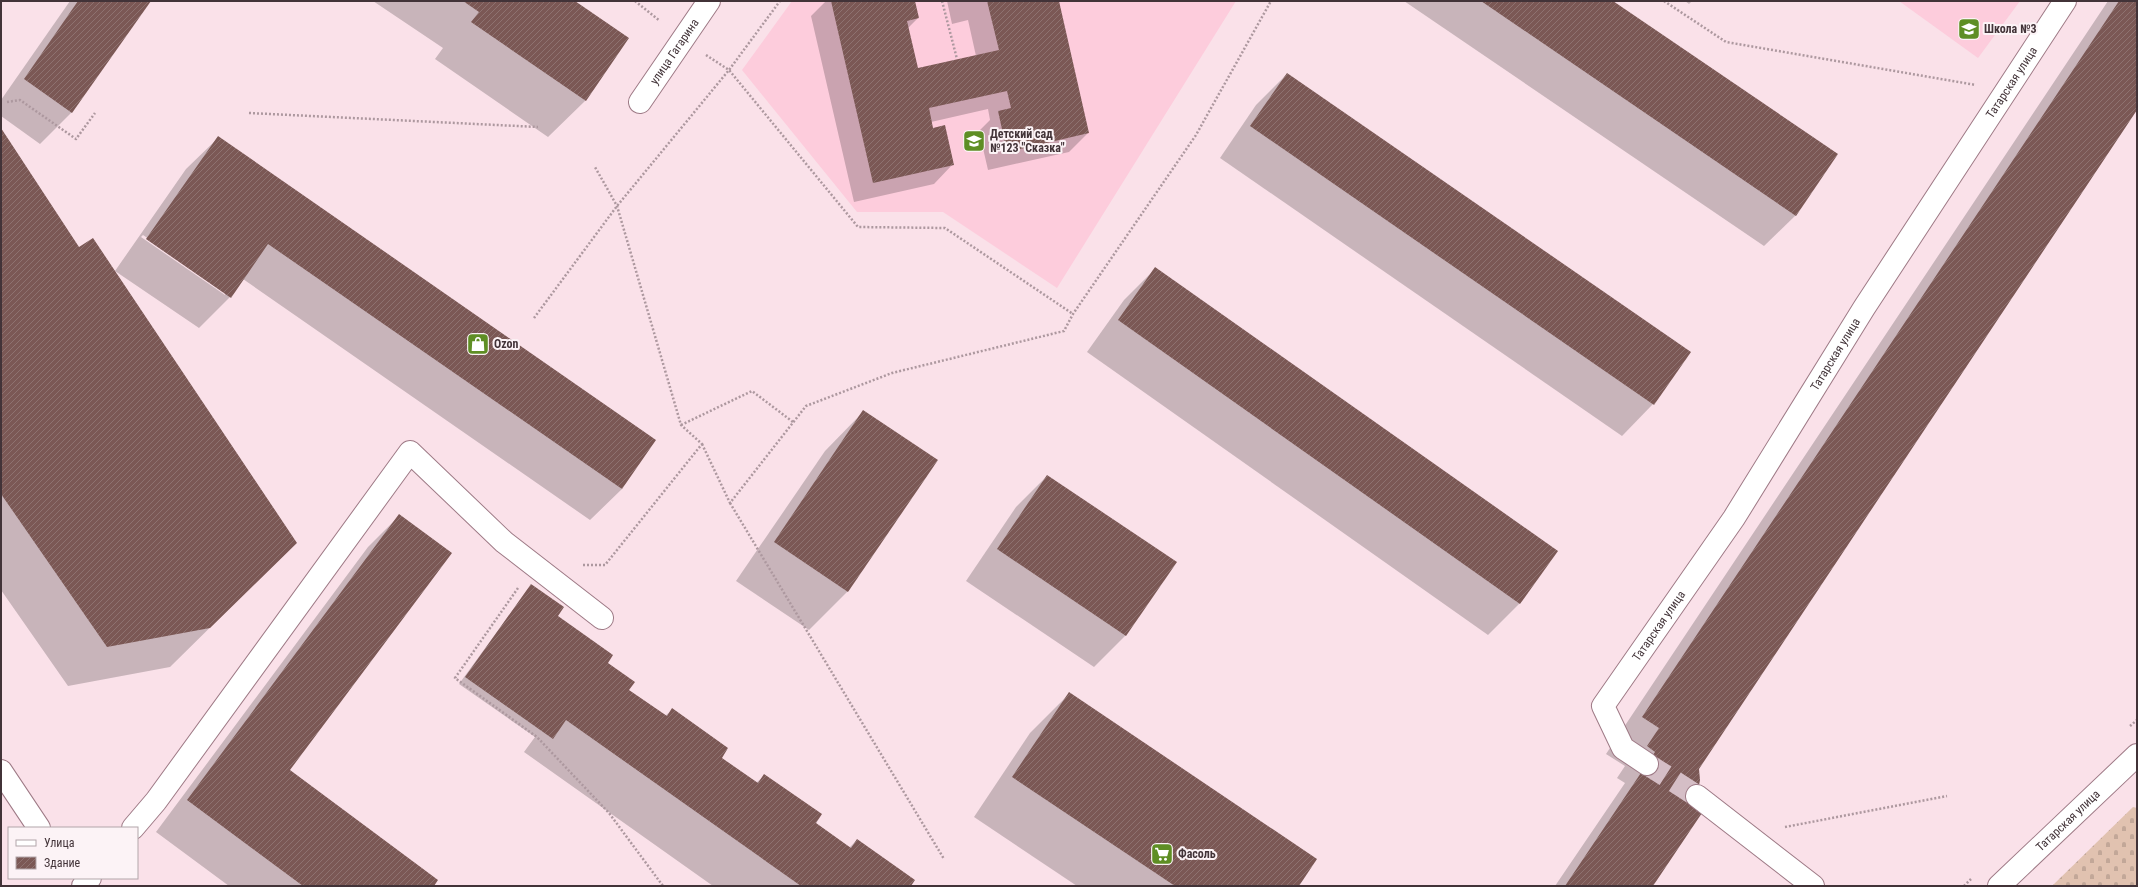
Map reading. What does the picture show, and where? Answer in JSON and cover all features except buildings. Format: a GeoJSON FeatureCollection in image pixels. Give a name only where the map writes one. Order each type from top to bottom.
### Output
{"type":"FeatureCollection","features":[{"type":"Feature","properties":{"kind":"street","name":"Татарская улица"},"geometry":{"type":"LineString","coordinates":[[1647,764],[1623,748],[1603,706],[1734,518],[1864,308],[2065,1]]}},
{"type":"Feature","properties":{"kind":"street","name":"улица Гагарина"},"geometry":{"type":"LineString","coordinates":[[640,102],[682,39],[700,4]]}},
{"type":"Feature","properties":{"kind":"street"},"geometry":{"type":"LineString","coordinates":[[134,827],[156,801],[410,452],[504,542],[602,618]]}},
{"type":"Feature","properties":{"kind":"street","name":"Татарская улица"},"geometry":{"type":"LineString","coordinates":[[2000,886],[2137,755]]}},
{"type":"Feature","properties":{"kind":"street"},"geometry":{"type":"LineString","coordinates":[[1,771],[38,827]]}},
{"type":"Feature","properties":{"kind":"street"},"geometry":{"type":"LineString","coordinates":[[1697,796],[1745,835],[1813,886]]}},
{"type":"Feature","properties":{"kind":"path"},"geometry":{"type":"LineString","coordinates":[[635,1],[682,39],[729,70],[858,227],[945,228],[1073,314]]}},
{"type":"Feature","properties":{"kind":"path"},"geometry":{"type":"LineString","coordinates":[[534,318],[617,206],[729,70],[780,1]]}},
{"type":"Feature","properties":{"kind":"path"},"geometry":{"type":"LineString","coordinates":[[942,1],[957,59]]}},
{"type":"Feature","properties":{"kind":"path"},"geometry":{"type":"LineString","coordinates":[[730,503],[806,406],[892,373],[1064,331],[1073,314],[1196,135],[1271,1]]}},
{"type":"Feature","properties":{"kind":"path"},"geometry":{"type":"LineString","coordinates":[[1664,1],[1726,42],[2007,90]]}},
{"type":"Feature","properties":{"kind":"path"},"geometry":{"type":"LineString","coordinates":[[7,102],[20,100],[76,139],[95,113]]}},
{"type":"Feature","properties":{"kind":"path"},"geometry":{"type":"LineString","coordinates":[[250,113],[538,127]]}},
{"type":"Feature","properties":{"kind":"path"},"geometry":{"type":"LineString","coordinates":[[595,167],[617,206],[680,424],[702,444],[730,503],[944,859]]}},
{"type":"Feature","properties":{"kind":"path"},"geometry":{"type":"LineString","coordinates":[[680,424],[752,391],[794,422]]}},
{"type":"Feature","properties":{"kind":"path"},"geometry":{"type":"LineString","coordinates":[[582,565],[605,565],[702,444]]}},
{"type":"Feature","properties":{"kind":"path"},"geometry":{"type":"LineString","coordinates":[[534,565],[455,678],[537,737],[608,813],[663,886]]}},
{"type":"Feature","properties":{"kind":"path"},"geometry":{"type":"LineString","coordinates":[[1745,835],[1947,796]]}},
{"type":"Feature","properties":{"kind":"shaded area","name":"Детский сад №123 \"Сказка\""},"geometry":{"type":"Polygon","coordinates":[[[792,1],[1236,1],[1057,288],[943,212],[857,212],[742,70],[792,1]]]}},
{"type":"Feature","properties":{"kind":"shaded area","name":"Школа №3"},"geometry":{"type":"Polygon","coordinates":[[[1899,1],[2020,1],[1978,58],[1899,1]]]}},
{"type":"Feature","properties":{"kind":"green space"},"geometry":{"type":"Polygon","coordinates":[[[2133,807],[2137,808],[2137,886],[2052,886],[2133,807]]]}},
{"type":"Feature","properties":{"kind":"tunnel"},"geometry":{"type":"LineString","coordinates":[[1647,764],[1697,796]]}},
{"type":"Feature","properties":{"kind":"place","name":"Школа №3"},"geometry":{"type":"Point","coordinates":[1969,29]}},
{"type":"Feature","properties":{"kind":"place","name":"Детский сад №123 \"Сказка\""},"geometry":{"type":"Point","coordinates":[974,141]}},
{"type":"Feature","properties":{"kind":"place","name":"Ozon"},"geometry":{"type":"Point","coordinates":[478,344]}},
{"type":"Feature","properties":{"kind":"place","name":"Фасоль"},"geometry":{"type":"Point","coordinates":[1162,854]}}]}
